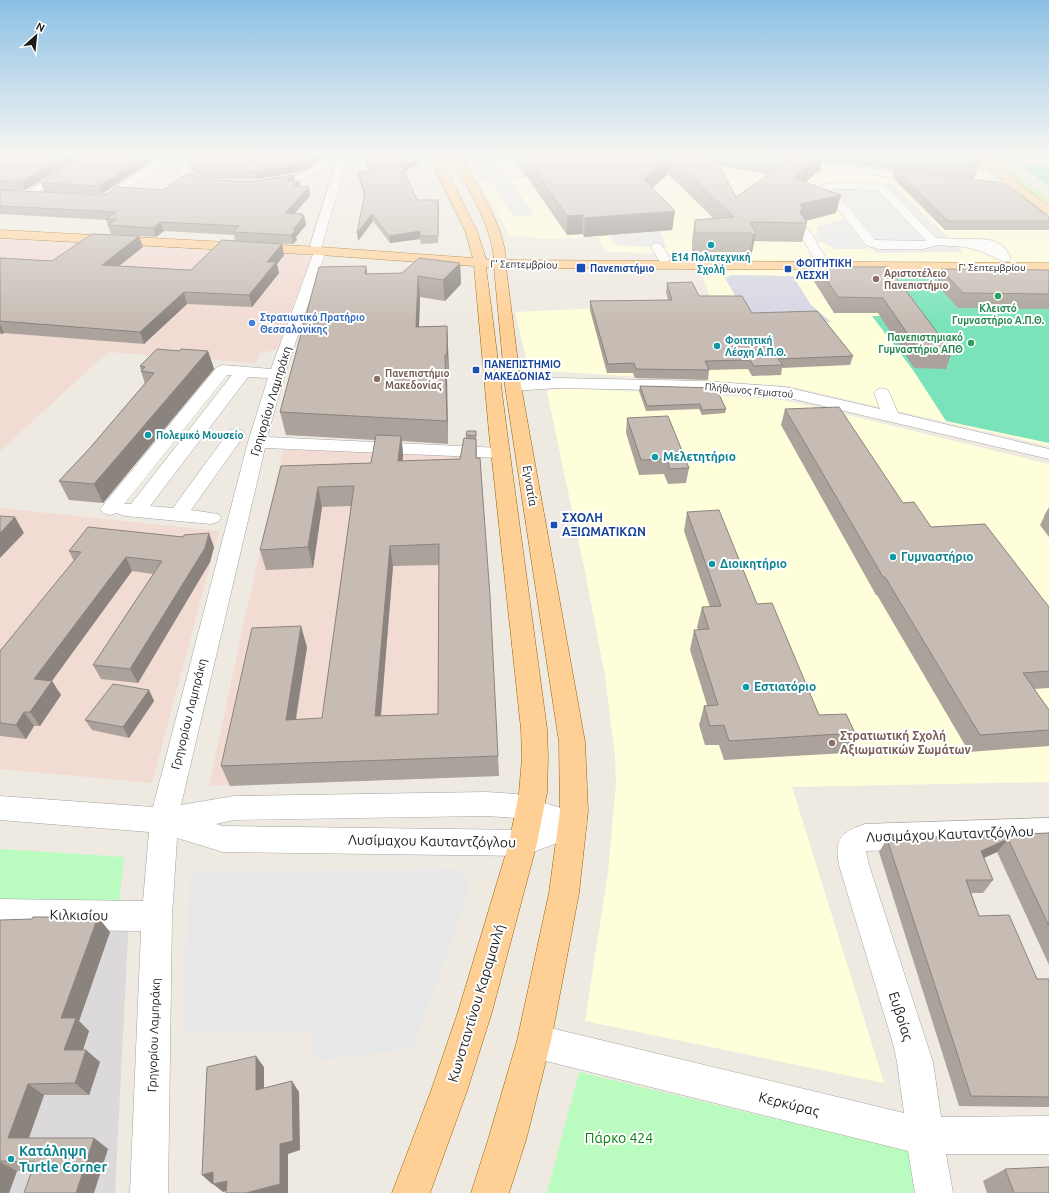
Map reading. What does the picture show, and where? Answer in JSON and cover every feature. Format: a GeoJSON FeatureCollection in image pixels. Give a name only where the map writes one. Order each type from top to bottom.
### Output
{"type":"FeatureCollection","features":[{"type":"Feature","properties":{"kind":"main road","name":"Εγνατία"},"geometry":{"type":"LineString","coordinates":[[461,212],[471,231],[490,260],[513,386],[572,742],[575,791],[573,824]]}},
{"type":"Feature","properties":{"kind":"main road","name":"Εγνατία"},"geometry":{"type":"LineString","coordinates":[[485,212],[496,240],[490,260],[501,454],[534,729],[535,758],[530,810]]}},
{"type":"Feature","properties":{"kind":"main road","name":"Γ' Σεπτεμβρίου"},"geometry":{"type":"LineString","coordinates":[[0,228],[113,237],[490,260],[1049,267]]}},
{"type":"Feature","properties":{"kind":"main road","name":"Γ' Σεπτεμβρίου"},"geometry":{"type":"LineString","coordinates":[[0,234],[113,237]]}},
{"type":"Feature","properties":{"kind":"main road","name":"Γ' Σεπτεμβρίου"},"geometry":{"type":"LineString","coordinates":[[490,260],[1006,259],[1049,261]]}},
{"type":"Feature","properties":{"kind":"main road","name":"Κωνσταντίνου Καραμανλή"},"geometry":{"type":"LineString","coordinates":[[411,1193],[449,1091],[475,1012],[523,843],[530,810]]}},
{"type":"Feature","properties":{"kind":"main road"},"geometry":{"type":"LineString","coordinates":[[490,1193],[507,1140],[534,1041],[564,893],[573,824]]}},
{"type":"Feature","properties":{"kind":"street","name":"Γρηγορίου Λαμπράκη"},"geometry":{"type":"LineString","coordinates":[[149,1193],[157,916],[164,821],[229,435],[277,374],[318,249],[328,212]]}},
{"type":"Feature","properties":{"kind":"street"},"geometry":{"type":"LineString","coordinates":[[846,212],[871,243],[879,245],[923,245],[933,243],[933,241]]}},
{"type":"Feature","properties":{"kind":"street"},"geometry":{"type":"LineString","coordinates":[[905,212],[933,241],[991,244],[995,245],[1006,259]]}},
{"type":"Feature","properties":{"kind":"street"},"geometry":{"type":"LineString","coordinates":[[803,230],[821,260]]}},
{"type":"Feature","properties":{"kind":"street"},"geometry":{"type":"LineString","coordinates":[[657,247],[664,259]]}},
{"type":"Feature","properties":{"kind":"street"},"geometry":{"type":"LineString","coordinates":[[211,518],[110,509],[222,370],[277,374]]}},
{"type":"Feature","properties":{"kind":"street"},"geometry":{"type":"LineString","coordinates":[[178,515],[229,435],[243,372]]}},
{"type":"Feature","properties":{"kind":"street","name":"Πλήθωνος Γεμιστού"},"geometry":{"type":"LineString","coordinates":[[513,386],[556,383],[704,386],[774,391],[803,396],[1049,454]]}},
{"type":"Feature","properties":{"kind":"street"},"geometry":{"type":"LineString","coordinates":[[882,393],[890,417]]}},
{"type":"Feature","properties":{"kind":"street"},"geometry":{"type":"LineString","coordinates":[[174,430],[501,454]]}},
{"type":"Feature","properties":{"kind":"street"},"geometry":{"type":"LineString","coordinates":[[136,511],[229,435]]}},
{"type":"Feature","properties":{"kind":"street","name":"Λυσίμαχου Καυταντζόγλου"},"geometry":{"type":"LineString","coordinates":[[164,821],[234,808],[486,804],[516,806],[573,824]]}},
{"type":"Feature","properties":{"kind":"street","name":"Λυσίμαχου Καυταντζόγλου"},"geometry":{"type":"LineString","coordinates":[[0,808],[164,821],[223,839],[523,843],[573,824]]}},
{"type":"Feature","properties":{"kind":"street","name":"Λυσιμάχου Καυταντζόγλου"},"geometry":{"type":"LineString","coordinates":[[853,843],[858,839],[865,837],[1049,830]]}},
{"type":"Feature","properties":{"kind":"street","name":"Ευβοίας"},"geometry":{"type":"LineString","coordinates":[[853,843],[851,849],[854,865],[915,1062],[924,1136],[934,1193]]}},
{"type":"Feature","properties":{"kind":"street","name":"Κιλκισίου"},"geometry":{"type":"LineString","coordinates":[[0,914],[157,916]]}},
{"type":"Feature","properties":{"kind":"street","name":"Κερκύρας"},"geometry":{"type":"LineString","coordinates":[[534,1041],[924,1136],[1049,1135]]}},
{"type":"Feature","properties":{"kind":"shaded area","name":"Αριστοτέλειο Πανεπιστήμιο"},"geometry":{"type":"Polygon","coordinates":[[[496,212],[1036,212],[1049,222],[1049,446],[788,386],[529,370],[515,312],[712,303],[695,254],[606,252],[598,237],[545,239],[509,235],[496,212]]]}},
{"type":"Feature","properties":{"kind":"shaded area"},"geometry":{"type":"Polygon","coordinates":[[[510,212],[532,212],[534,215],[513,217],[510,212]]]}},
{"type":"Feature","properties":{"kind":"shaded area"},"geometry":{"type":"Polygon","coordinates":[[[844,212],[921,212],[963,252],[876,253],[844,212]]]}},
{"type":"Feature","properties":{"kind":"shaded area"},"geometry":{"type":"Polygon","coordinates":[[[845,219],[868,249],[835,249],[822,242],[818,242],[814,235],[818,234],[817,227],[845,219]]]}},
{"type":"Feature","properties":{"kind":"shaded area"},"geometry":{"type":"Polygon","coordinates":[[[660,231],[667,248],[618,245],[608,236],[660,231]]]}},
{"type":"Feature","properties":{"kind":"shaded area"},"geometry":{"type":"Polygon","coordinates":[[[0,239],[312,256],[277,349],[259,354],[256,363],[108,352],[0,451],[0,239]]]}},
{"type":"Feature","properties":{"kind":"shaded area"},"geometry":{"type":"Polygon","coordinates":[[[731,275],[793,276],[811,305],[831,322],[750,322],[725,278],[731,275]]]}},
{"type":"Feature","properties":{"kind":"shaded area","name":"Στρατιωτική Σχολή Αξιωματικών Σωμάτων"},"geometry":{"type":"Polygon","coordinates":[[[564,388],[770,398],[811,406],[1049,464],[1049,782],[792,787],[884,1083],[585,1021],[608,872],[616,784],[615,755],[605,676],[585,571],[547,392],[549,390],[564,388]]]}},
{"type":"Feature","properties":{"kind":"shaded area"},"geometry":{"type":"Polygon","coordinates":[[[283,450],[479,454],[499,776],[209,786],[283,450]]]}},
{"type":"Feature","properties":{"kind":"shaded area"},"geometry":{"type":"Polygon","coordinates":[[[0,508],[219,531],[152,783],[0,769],[0,508]]]}},
{"type":"Feature","properties":{"kind":"shaded area"},"geometry":{"type":"Polygon","coordinates":[[[455,869],[464,873],[469,883],[469,889],[414,1048],[316,1061],[310,1031],[182,1033],[190,872],[455,869]]]}},
{"type":"Feature","properties":{"kind":"shaded area"},"geometry":{"type":"Polygon","coordinates":[[[129,916],[115,1193],[0,1193],[0,917],[129,916]]]}},
{"type":"Feature","properties":{"kind":"green space","name":"Πανεπιστημιακό Γυμναστήριο ΑΠΘ"},"geometry":{"type":"Polygon","coordinates":[[[1049,277],[1049,443],[946,421],[913,370],[872,316],[911,316],[883,278],[1049,277]]]}},
{"type":"Feature","properties":{"kind":"green space"},"geometry":{"type":"Polygon","coordinates":[[[0,849],[124,857],[119,903],[0,904],[0,849]]]}},
{"type":"Feature","properties":{"kind":"green space","name":"Πάρκο 424"},"geometry":{"type":"Polygon","coordinates":[[[579,1072],[909,1151],[920,1193],[547,1193],[579,1072]]]}},
{"type":"Feature","properties":{"kind":"building"},"geometry":{"type":"Polygon","coordinates":[[[110,212],[286,212],[285,213],[303,214],[301,216],[304,216],[291,235],[233,232],[239,226],[161,222],[153,228],[108,225],[117,219],[106,219],[116,212],[110,212]]]}},
{"type":"Feature","properties":{"kind":"building"},"geometry":{"type":"Polygon","coordinates":[[[361,212],[438,212],[438,236],[420,236],[420,231],[389,236],[372,214],[357,233],[361,212]]]}},
{"type":"Feature","properties":{"kind":"building"},"geometry":{"type":"Polygon","coordinates":[[[564,212],[666,212],[585,218],[583,215],[567,216],[564,212]]]}},
{"type":"Feature","properties":{"kind":"building"},"geometry":{"type":"Polygon","coordinates":[[[728,212],[800,212],[807,223],[750,222],[756,233],[753,235],[751,233],[695,233],[695,220],[734,217],[728,212]]]}},
{"type":"Feature","properties":{"kind":"building"},"geometry":{"type":"Polygon","coordinates":[[[938,212],[1042,212],[1049,217],[1049,221],[948,221],[938,212]]]}},
{"type":"Feature","properties":{"kind":"building"},"geometry":{"type":"Polygon","coordinates":[[[92,234],[139,236],[102,265],[187,270],[191,270],[222,240],[282,244],[267,262],[276,262],[249,295],[184,292],[140,332],[0,321],[0,258],[52,261],[92,234]]]}},
{"type":"Feature","properties":{"kind":"building","name":"Πανεπιστήμιο Μακεδονίας"},"geometry":{"type":"Polygon","coordinates":[[[419,258],[460,263],[443,280],[418,276],[416,327],[447,326],[447,355],[445,355],[447,421],[280,412],[319,267],[366,266],[365,274],[402,273],[419,258]]]}},
{"type":"Feature","properties":{"kind":"building"},"geometry":{"type":"Polygon","coordinates":[[[814,260],[846,267],[888,267],[952,352],[920,352],[883,298],[838,297],[814,260]]]}},
{"type":"Feature","properties":{"kind":"building"},"geometry":{"type":"Polygon","coordinates":[[[941,269],[1049,270],[1049,294],[963,293],[941,269]]]}},
{"type":"Feature","properties":{"kind":"building","name":"Φοιτητική Λέσχη Α.Π.Θ."},"geometry":{"type":"Polygon","coordinates":[[[692,282],[699,296],[742,296],[752,313],[817,311],[853,356],[778,359],[783,365],[754,366],[750,360],[705,361],[709,370],[636,369],[634,363],[608,364],[590,301],[672,300],[667,283],[692,282]]]}},
{"type":"Feature","properties":{"kind":"building"},"geometry":{"type":"Polygon","coordinates":[[[157,349],[208,351],[94,484],[59,481],[89,449],[154,373],[141,371],[145,367],[140,366],[157,349]]]}},
{"type":"Feature","properties":{"kind":"building"},"geometry":{"type":"Polygon","coordinates":[[[640,386],[716,388],[726,409],[702,410],[700,404],[647,406],[640,386]]]}},
{"type":"Feature","properties":{"kind":"building"},"geometry":{"type":"Polygon","coordinates":[[[839,407],[903,503],[914,502],[931,527],[985,524],[1049,607],[1049,671],[1023,673],[1049,710],[1049,730],[980,735],[885,577],[883,577],[785,409],[839,407]]]}},
{"type":"Feature","properties":{"kind":"building"},"geometry":{"type":"Polygon","coordinates":[[[668,416],[689,468],[670,469],[667,459],[641,460],[627,418],[668,416]]]}},
{"type":"Feature","properties":{"kind":"building"},"geometry":{"type":"Polygon","coordinates":[[[467,431],[476,431],[476,436],[466,435],[467,431]]]}},
{"type":"Feature","properties":{"kind":"building"},"geometry":{"type":"Polygon","coordinates":[[[376,435],[401,436],[398,461],[460,459],[464,438],[476,439],[476,458],[480,458],[490,596],[498,756],[221,766],[252,628],[301,626],[286,720],[322,718],[354,486],[318,487],[308,547],[260,550],[281,466],[371,463],[376,435]],[[439,544],[390,546],[375,716],[438,714],[439,544]]]}},
{"type":"Feature","properties":{"kind":"building"},"geometry":{"type":"Polygon","coordinates":[[[719,510],[757,604],[772,603],[819,715],[846,714],[855,733],[729,741],[724,725],[710,726],[704,706],[718,705],[694,630],[709,629],[702,607],[721,606],[687,512],[719,510]]]}},
{"type":"Feature","properties":{"kind":"building"},"geometry":{"type":"Polygon","coordinates":[[[0,516],[15,517],[0,533],[0,516]]]}},
{"type":"Feature","properties":{"kind":"building"},"geometry":{"type":"Polygon","coordinates":[[[88,527],[183,537],[184,535],[209,533],[205,548],[130,669],[93,665],[162,561],[126,557],[34,679],[52,681],[30,712],[24,712],[16,725],[0,723],[0,651],[81,552],[69,551],[88,527]]]}},
{"type":"Feature","properties":{"kind":"building"},"geometry":{"type":"Polygon","coordinates":[[[113,684],[149,690],[123,727],[85,720],[113,684]]]}},
{"type":"Feature","properties":{"kind":"building"},"geometry":{"type":"Polygon","coordinates":[[[1049,833],[1049,926],[1008,839],[981,851],[993,880],[966,880],[979,916],[1009,915],[1037,979],[1049,979],[1049,1097],[971,1096],[887,839],[1049,833]]]}},
{"type":"Feature","properties":{"kind":"building"},"geometry":{"type":"Polygon","coordinates":[[[33,917],[98,917],[61,1018],[76,1018],[64,1050],[86,1050],[75,1083],[28,1084],[8,1138],[94,1138],[76,1193],[24,1193],[35,1162],[0,1161],[0,920],[32,919],[33,917]]]}},
{"type":"Feature","properties":{"kind":"building"},"geometry":{"type":"Polygon","coordinates":[[[256,1056],[256,1090],[292,1081],[293,1141],[280,1144],[280,1184],[246,1193],[226,1193],[227,1181],[213,1184],[213,1172],[202,1175],[207,1067],[256,1056]]]}},
{"type":"Feature","properties":{"kind":"building"},"geometry":{"type":"Polygon","coordinates":[[[1049,1167],[1049,1193],[1014,1193],[1005,1169],[1049,1167]]]}},
{"type":"Feature","properties":{"kind":"place","name":"E14 Πολυτεχνική Σχολή"},"geometry":{"type":"Point","coordinates":[711,245]}},
{"type":"Feature","properties":{"kind":"place","name":"Πανεπιστήμιο"},"geometry":{"type":"Point","coordinates":[581,268]}},
{"type":"Feature","properties":{"kind":"place","name":"ΦΟΙΤΗΤΙΚΗ ΛΕΣΧΗ"},"geometry":{"type":"Point","coordinates":[788,269]}},
{"type":"Feature","properties":{"kind":"place","name":"Αριστοτέλειο Πανεπιστήμιο"},"geometry":{"type":"Point","coordinates":[876,279]}},
{"type":"Feature","properties":{"kind":"place","name":"Κλειστό Γυμναστήριο Α.Π.Θ."},"geometry":{"type":"Point","coordinates":[998,296]}},
{"type":"Feature","properties":{"kind":"place","name":"Στρατιωτικό Πρατήριο Θεσσαλονίκης"},"geometry":{"type":"Point","coordinates":[252,323]}},
{"type":"Feature","properties":{"kind":"place","name":"Πανεπιστημιακό Γυμναστήριο ΑΠΘ"},"geometry":{"type":"Point","coordinates":[971,343]}},
{"type":"Feature","properties":{"kind":"place","name":"Φοιτητική Λέσχη Α.Π.Θ."},"geometry":{"type":"Point","coordinates":[717,346]}},
{"type":"Feature","properties":{"kind":"place","name":"ΠΑΝΕΠΙΣΤΗΜΙΟ ΜΑΚΕΔΟΝΙΑΣ"},"geometry":{"type":"Point","coordinates":[476,370]}},
{"type":"Feature","properties":{"kind":"place","name":"Πανεπιστήμιο Μακεδονίας"},"geometry":{"type":"Point","coordinates":[377,379]}},
{"type":"Feature","properties":{"kind":"place","name":"Πολεμικό Μουσείο"},"geometry":{"type":"Point","coordinates":[148,435]}},
{"type":"Feature","properties":{"kind":"place","name":"Μελετητήριο"},"geometry":{"type":"Point","coordinates":[655,457]}},
{"type":"Feature","properties":{"kind":"place","name":"ΣΧΟΛΗ ΑΞΙΩΜΑΤΙΚΩΝ"},"geometry":{"type":"Point","coordinates":[554,525]}},
{"type":"Feature","properties":{"kind":"place","name":"Γυμναστήριο"},"geometry":{"type":"Point","coordinates":[893,557]}},
{"type":"Feature","properties":{"kind":"place","name":"Διοικητήριο"},"geometry":{"type":"Point","coordinates":[712,564]}},
{"type":"Feature","properties":{"kind":"place","name":"Εστιατόριο"},"geometry":{"type":"Point","coordinates":[746,687]}},
{"type":"Feature","properties":{"kind":"place","name":"Στρατιωτική Σχολή Αξιωματικών Σωμάτων"},"geometry":{"type":"Point","coordinates":[832,743]}},
{"type":"Feature","properties":{"kind":"place","name":"Κατάληψη Turtle Corner"},"geometry":{"type":"Point","coordinates":[11,1159]}}]}
